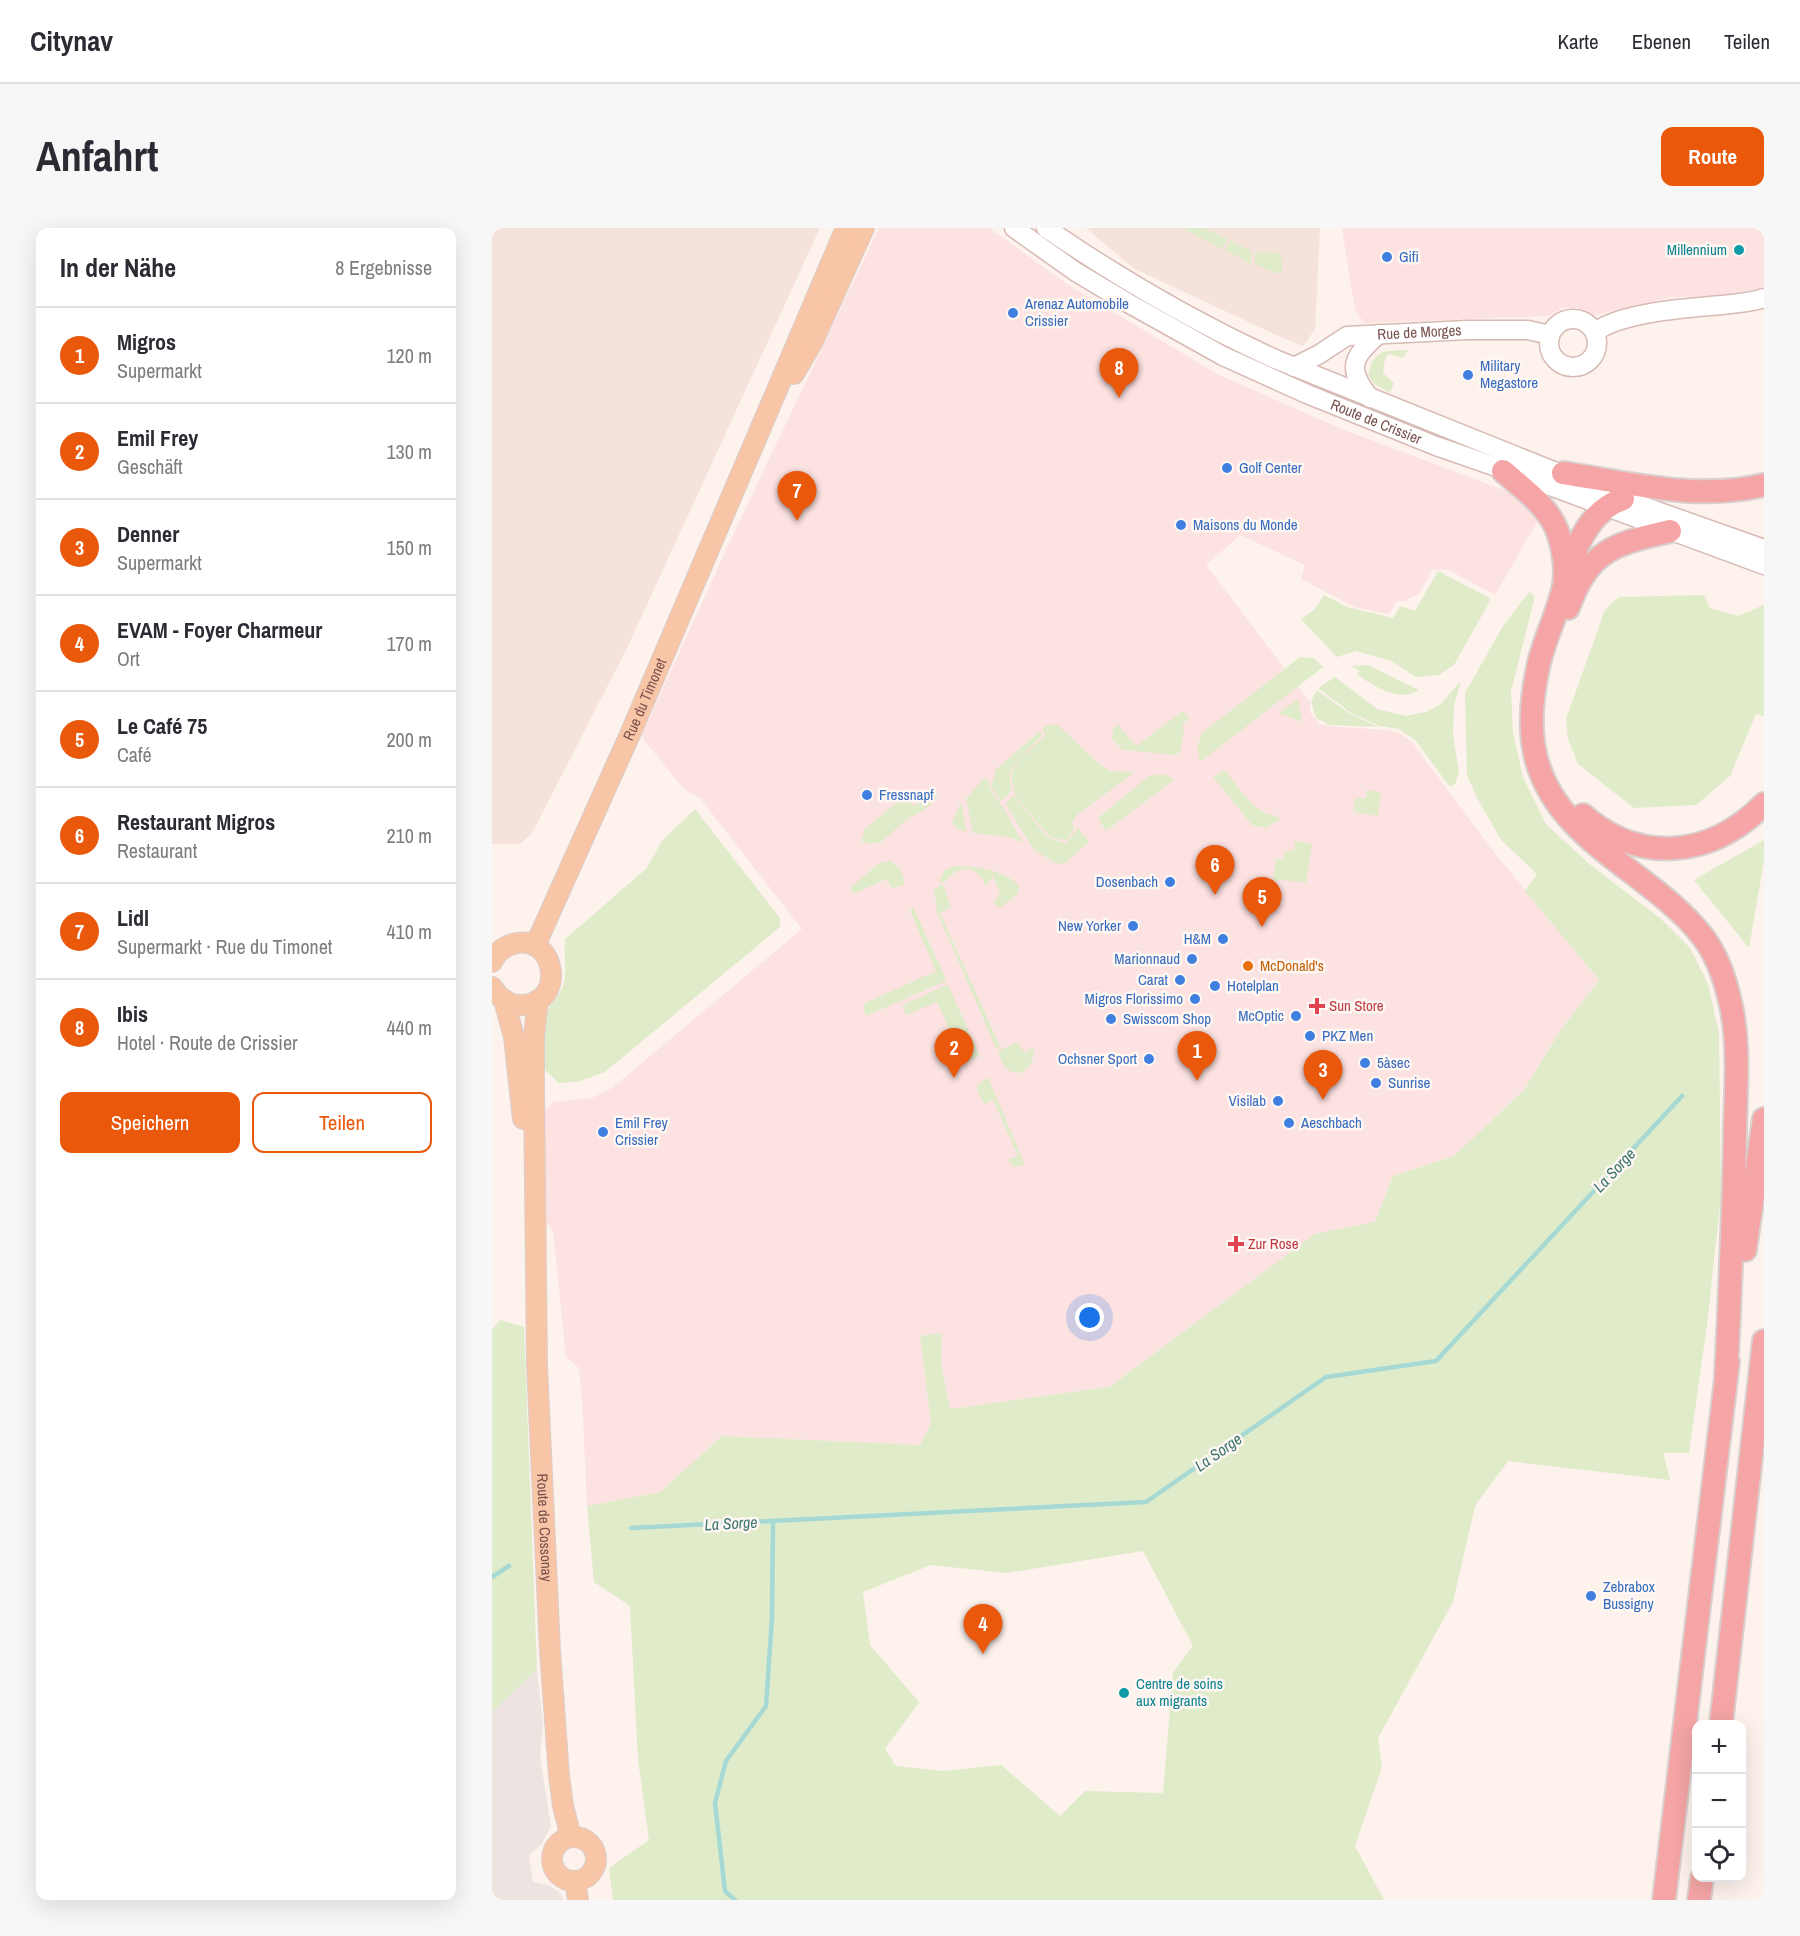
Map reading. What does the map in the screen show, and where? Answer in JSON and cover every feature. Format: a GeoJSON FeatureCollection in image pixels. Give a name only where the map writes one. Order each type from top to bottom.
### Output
{"type":"FeatureCollection","features":[{"type":"Feature","properties":{"kind":"highway"},"geometry":{"type":"LineString","coordinates":[[1503,471],[1541,505],[1553,522],[1563,548],[1564,584]]}},
{"type":"Feature","properties":{"kind":"highway"},"geometry":{"type":"LineString","coordinates":[[1563,473],[1690,492],[1739,490],[1764,485]]}},
{"type":"Feature","properties":{"kind":"highway"},"geometry":{"type":"LineString","coordinates":[[1615,502],[1581,537],[1564,584],[1539,661],[1531,709],[1532,734],[1536,758],[1544,781],[1556,802],[1577,827],[1608,855],[1670,902],[1696,928],[1713,953],[1730,998],[1735,1047],[1736,1105],[1726,1377]]}},
{"type":"Feature","properties":{"kind":"highway"},"geometry":{"type":"LineString","coordinates":[[1670,531],[1632,540],[1607,551],[1591,564],[1576,587],[1555,648],[1545,694],[1543,727],[1550,766],[1566,796],[1591,822],[1617,838],[1648,847],[1679,848],[1712,840],[1735,828],[1764,804]]}},
{"type":"Feature","properties":{"kind":"highway"},"geometry":{"type":"LineString","coordinates":[[1664,1900],[1726,1377],[1764,1119]]}},
{"type":"Feature","properties":{"kind":"highway"},"geometry":{"type":"LineString","coordinates":[[1722,1720],[1764,1341]]}},
{"type":"Feature","properties":{"kind":"highway"},"geometry":{"type":"LineString","coordinates":[[1751,1465],[1764,1410]]}},
{"type":"Feature","properties":{"kind":"highway"},"geometry":{"type":"LineString","coordinates":[[1699,1900],[1701,1882]]}},
{"type":"Feature","properties":{"kind":"main road","name":"Route de Crissier"},"geometry":{"type":"LineString","coordinates":[[1014,228],[1093,282],[1223,356],[1350,412],[1503,471],[1615,502],[1764,549]]}},
{"type":"Feature","properties":{"kind":"main road","name":"Route de Crissier"},"geometry":{"type":"LineString","coordinates":[[1046,228],[1134,286],[1228,337],[1370,398],[1563,473],[1670,531],[1764,565]]}},
{"type":"Feature","properties":{"kind":"main road","name":"Rue du Timonet"},"geometry":{"type":"LineString","coordinates":[[535,946],[631,732],[752,451],[813,341],[859,232]]}},
{"type":"Feature","properties":{"kind":"main road"},"geometry":{"type":"LineString","coordinates":[[1594,332],[1613,322],[1635,317],[1764,298]]}},
{"type":"Feature","properties":{"kind":"main road"},"geometry":{"type":"LineString","coordinates":[[1572,319],[1585,322],[1594,332],[1597,339],[1595,353],[1585,363],[1572,367],[1559,362],[1554,357],[1549,342],[1550,334],[1559,323],[1572,319]]}},
{"type":"Feature","properties":{"kind":"main road","name":"Rue de Morges"},"geometry":{"type":"LineString","coordinates":[[1294,367],[1347,336],[1467,330],[1528,330],[1550,334]]}},
{"type":"Feature","properties":{"kind":"main road"},"geometry":{"type":"LineString","coordinates":[[1370,398],[1359,384],[1354,369],[1358,353],[1379,334]]}},
{"type":"Feature","properties":{"kind":"main road"},"geometry":{"type":"LineString","coordinates":[[492,962],[501,950],[517,943],[535,946],[544,953],[552,972],[551,983],[546,993],[538,1000],[521,1005],[498,994]]}},
{"type":"Feature","properties":{"kind":"main road","name":"Route de Cossonay"},"geometry":{"type":"LineString","coordinates":[[498,994],[514,1037],[534,1217]]}},
{"type":"Feature","properties":{"kind":"main road","name":"Route de Cossonay"},"geometry":{"type":"LineString","coordinates":[[538,1000],[534,1036],[537,1365],[550,1650],[561,1791],[571,1837]]}},
{"type":"Feature","properties":{"kind":"main road"},"geometry":{"type":"LineString","coordinates":[[571,1837],[578,1837],[590,1844],[596,1856],[593,1870],[582,1879],[577,1890],[569,1880],[559,1875],[552,1864],[552,1857],[558,1844],[571,1837]]}},
{"type":"Feature","properties":{"kind":"shaded area"},"geometry":{"type":"Polygon","coordinates":[[[492,228],[820,228],[627,648],[532,833],[520,844],[492,844],[492,228]]]}},
{"type":"Feature","properties":{"kind":"shaded area"},"geometry":{"type":"Polygon","coordinates":[[[879,228],[989,228],[1067,284],[1219,375],[1344,430],[1509,492],[1535,509],[1540,517],[1495,595],[1447,569],[1432,570],[1420,593],[1405,601],[1397,601],[1389,614],[1355,607],[1301,579],[1305,565],[1240,535],[1206,565],[1310,702],[1310,712],[1319,724],[1388,730],[1399,733],[1411,741],[1494,852],[1599,980],[1560,1031],[1524,1090],[1454,1156],[1393,1176],[1375,1222],[1315,1234],[1109,1387],[950,1409],[941,1362],[942,1333],[920,1336],[931,1423],[920,1445],[722,1436],[660,1492],[587,1506],[579,1368],[566,1356],[553,1230],[542,1218],[542,1117],[553,1102],[592,1098],[612,1088],[802,929],[700,798],[683,788],[644,740],[642,734],[733,535],[879,228]]]}},
{"type":"Feature","properties":{"kind":"shaded area"},"geometry":{"type":"Polygon","coordinates":[[[1086,228],[1320,228],[1315,329],[1303,346],[1274,334],[1133,268],[1086,228]]]}},
{"type":"Feature","properties":{"kind":"shaded area"},"geometry":{"type":"Polygon","coordinates":[[[1342,228],[1764,228],[1764,286],[1760,289],[1722,296],[1673,297],[1591,316],[1578,308],[1562,308],[1549,316],[1364,323],[1355,310],[1342,228]]]}},
{"type":"Feature","properties":{"kind":"shaded area"},"geometry":{"type":"Polygon","coordinates":[[[537,1669],[543,1725],[540,1757],[551,1826],[542,1844],[529,1855],[533,1882],[548,1885],[558,1891],[564,1900],[492,1900],[492,1712],[537,1669]]]}},
{"type":"Feature","properties":{"kind":"green space"},"geometry":{"type":"Polygon","coordinates":[[[1182,228],[1203,228],[1228,239],[1222,249],[1182,228]]]}},
{"type":"Feature","properties":{"kind":"green space"},"geometry":{"type":"Polygon","coordinates":[[[1231,240],[1252,252],[1251,264],[1225,250],[1231,240]]]}},
{"type":"Feature","properties":{"kind":"green space"},"geometry":{"type":"Polygon","coordinates":[[[1255,252],[1281,253],[1282,271],[1278,274],[1255,264],[1255,252]]]}},
{"type":"Feature","properties":{"kind":"green space"},"geometry":{"type":"Polygon","coordinates":[[[1408,350],[1403,358],[1388,354],[1385,359],[1383,373],[1394,383],[1390,393],[1373,383],[1368,374],[1377,355],[1387,351],[1408,350]]]}},
{"type":"Feature","properties":{"kind":"green space"},"geometry":{"type":"Polygon","coordinates":[[[1438,571],[1491,599],[1454,665],[1439,675],[1416,677],[1391,661],[1356,651],[1337,657],[1301,619],[1315,609],[1324,595],[1347,607],[1393,618],[1400,606],[1415,611],[1438,571]]]}},
{"type":"Feature","properties":{"kind":"green space"},"geometry":{"type":"Polygon","coordinates":[[[1529,592],[1535,596],[1511,691],[1513,733],[1523,777],[1546,824],[1588,863],[1661,919],[1690,948],[1708,984],[1719,1033],[1721,1196],[1707,1325],[1689,1453],[1663,1453],[1670,1480],[1508,1461],[1475,1506],[1453,1602],[1378,1738],[1382,1767],[1355,1846],[1384,1900],[613,1900],[609,1868],[649,1840],[638,1760],[630,1606],[594,1582],[587,1506],[660,1492],[722,1436],[920,1445],[931,1423],[920,1336],[942,1333],[941,1362],[950,1409],[1109,1387],[1315,1234],[1375,1222],[1393,1176],[1454,1156],[1524,1090],[1560,1031],[1599,980],[1525,891],[1537,874],[1501,840],[1467,775],[1465,693],[1503,626],[1529,592]],[[1143,1551],[1006,1573],[931,1565],[863,1592],[870,1645],[919,1702],[885,1749],[896,1766],[943,1771],[1001,1765],[1060,1816],[1085,1791],[1163,1793],[1173,1672],[1193,1646],[1143,1551]]]}},
{"type":"Feature","properties":{"kind":"green space"},"geometry":{"type":"Polygon","coordinates":[[[1704,595],[1710,608],[1738,616],[1764,605],[1764,716],[1756,714],[1730,776],[1696,805],[1634,808],[1578,764],[1568,739],[1566,719],[1605,610],[1619,597],[1704,595]]]}},
{"type":"Feature","properties":{"kind":"green space"},"geometry":{"type":"Polygon","coordinates":[[[1300,657],[1314,658],[1323,667],[1200,762],[1197,747],[1203,732],[1300,657]]]}},
{"type":"Feature","properties":{"kind":"green space"},"geometry":{"type":"Polygon","coordinates":[[[1368,665],[1419,690],[1412,694],[1395,694],[1363,679],[1357,674],[1360,671],[1351,666],[1368,665]]]}},
{"type":"Feature","properties":{"kind":"green space"},"geometry":{"type":"Polygon","coordinates":[[[1335,677],[1377,709],[1406,716],[1426,712],[1441,704],[1461,681],[1454,705],[1453,735],[1459,772],[1455,784],[1450,787],[1416,741],[1399,729],[1380,726],[1351,713],[1318,688],[1335,677]]]}},
{"type":"Feature","properties":{"kind":"green space"},"geometry":{"type":"Polygon","coordinates":[[[1317,690],[1350,714],[1379,727],[1329,725],[1316,718],[1311,701],[1317,690]]]}},
{"type":"Feature","properties":{"kind":"green space"},"geometry":{"type":"Polygon","coordinates":[[[1298,699],[1302,722],[1279,713],[1298,699]]]}},
{"type":"Feature","properties":{"kind":"green space"},"geometry":{"type":"Polygon","coordinates":[[[1183,711],[1189,718],[1182,725],[1184,729],[1180,752],[1175,755],[1123,750],[1112,739],[1113,730],[1117,724],[1136,746],[1183,711]]]}},
{"type":"Feature","properties":{"kind":"green space"},"geometry":{"type":"Polygon","coordinates":[[[1050,724],[1058,725],[1098,763],[1110,771],[1135,772],[1077,815],[1072,823],[1074,829],[1067,840],[1051,838],[1015,796],[1011,773],[1020,759],[1045,736],[1043,728],[1050,724]]]}},
{"type":"Feature","properties":{"kind":"green space"},"geometry":{"type":"Polygon","coordinates":[[[1040,731],[1042,736],[1009,773],[1012,791],[1001,801],[991,787],[996,769],[1040,731]]]}},
{"type":"Feature","properties":{"kind":"green space"},"geometry":{"type":"Polygon","coordinates":[[[1225,770],[1254,805],[1268,814],[1277,816],[1280,820],[1266,828],[1252,825],[1213,777],[1225,770]]]}},
{"type":"Feature","properties":{"kind":"green space"},"geometry":{"type":"Polygon","coordinates":[[[1150,775],[1168,775],[1174,780],[1106,831],[1098,818],[1150,775]]]}},
{"type":"Feature","properties":{"kind":"green space"},"geometry":{"type":"Polygon","coordinates":[[[985,777],[1023,843],[1009,837],[973,833],[966,799],[985,777]]]}},
{"type":"Feature","properties":{"kind":"green space"},"geometry":{"type":"Polygon","coordinates":[[[1366,790],[1381,792],[1378,816],[1353,812],[1355,798],[1366,798],[1366,790]]]}},
{"type":"Feature","properties":{"kind":"green space"},"geometry":{"type":"Polygon","coordinates":[[[932,791],[938,797],[927,808],[907,819],[881,842],[870,844],[861,841],[863,830],[907,795],[914,806],[932,791]]]}},
{"type":"Feature","properties":{"kind":"green space"},"geometry":{"type":"Polygon","coordinates":[[[1013,795],[1048,838],[1066,843],[1078,828],[1089,842],[1065,863],[1057,864],[1033,849],[1006,804],[1013,795]]]}},
{"type":"Feature","properties":{"kind":"green space"},"geometry":{"type":"Polygon","coordinates":[[[962,804],[966,832],[957,829],[952,822],[962,804]]]}},
{"type":"Feature","properties":{"kind":"green space"},"geometry":{"type":"Polygon","coordinates":[[[695,809],[780,918],[780,927],[605,1072],[577,1082],[559,1083],[546,1071],[542,1040],[545,1016],[562,989],[565,939],[647,868],[662,841],[695,809]]]}},
{"type":"Feature","properties":{"kind":"green space"},"geometry":{"type":"Polygon","coordinates":[[[1764,840],[1764,860],[1749,948],[1694,880],[1764,840]]]}},
{"type":"Feature","properties":{"kind":"green space"},"geometry":{"type":"Polygon","coordinates":[[[1295,841],[1312,844],[1306,883],[1273,879],[1276,858],[1284,859],[1285,850],[1294,851],[1295,841]]]}},
{"type":"Feature","properties":{"kind":"green space"},"geometry":{"type":"Polygon","coordinates":[[[890,861],[901,871],[905,884],[892,889],[887,879],[853,894],[850,888],[878,864],[890,861]]]}},
{"type":"Feature","properties":{"kind":"green space"},"geometry":{"type":"Polygon","coordinates":[[[954,866],[997,872],[1013,880],[1019,886],[1018,894],[1001,907],[996,906],[993,903],[1000,893],[993,876],[986,886],[977,873],[966,869],[955,872],[944,883],[939,881],[944,871],[954,866]]]}},
{"type":"Feature","properties":{"kind":"green space"},"geometry":{"type":"Polygon","coordinates":[[[939,884],[943,885],[951,907],[940,913],[1000,1046],[996,1048],[937,912],[934,888],[938,888],[939,884]]]}},
{"type":"Feature","properties":{"kind":"green space"},"geometry":{"type":"Polygon","coordinates":[[[913,907],[946,979],[944,982],[866,1016],[863,1004],[936,971],[910,911],[913,907]]]}},
{"type":"Feature","properties":{"kind":"green space"},"geometry":{"type":"Polygon","coordinates":[[[945,986],[949,987],[980,1056],[964,1063],[937,1002],[906,1015],[902,1005],[945,986]]]}},
{"type":"Feature","properties":{"kind":"green space"},"geometry":{"type":"Polygon","coordinates":[[[1017,1042],[1025,1053],[1034,1047],[1031,1064],[1018,1073],[1005,1067],[998,1051],[1017,1042]]]}},
{"type":"Feature","properties":{"kind":"green space"},"geometry":{"type":"Polygon","coordinates":[[[988,1077],[1025,1165],[1013,1167],[1008,1160],[1018,1156],[993,1100],[984,1104],[977,1090],[978,1084],[988,1077]]]}},
{"type":"Feature","properties":{"kind":"green space"},"geometry":{"type":"Polygon","coordinates":[[[500,1320],[524,1327],[537,1669],[492,1712],[492,1330],[500,1320]]]}},
{"type":"Feature","properties":{"kind":"waterway","name":"La Sorge"},"geometry":{"type":"LineString","coordinates":[[631,1528],[1146,1502],[1326,1377],[1436,1361],[1682,1096]]}},
{"type":"Feature","properties":{"kind":"waterway"},"geometry":{"type":"LineString","coordinates":[[735,1900],[725,1891],[715,1803],[726,1761],[766,1706],[772,1618],[773,1521]]}},
{"type":"Feature","properties":{"kind":"waterway","name":"La Sorge"},"geometry":{"type":"LineString","coordinates":[[492,1577],[509,1566]]}},
{"type":"Feature","properties":{"kind":"place","name":"Millennium"},"geometry":{"type":"Point","coordinates":[1739,250]}},
{"type":"Feature","properties":{"kind":"place","name":"Gifi"},"geometry":{"type":"Point","coordinates":[1387,257]}},
{"type":"Feature","properties":{"kind":"place","name":"Arenaz Automobile Crissier"},"geometry":{"type":"Point","coordinates":[1013,313]}},
{"type":"Feature","properties":{"kind":"place","name":"Military Megastore"},"geometry":{"type":"Point","coordinates":[1468,375]}},
{"type":"Feature","properties":{"kind":"place","name":"Ibis"},"geometry":{"type":"Point","coordinates":[1119,398]}},
{"type":"Feature","properties":{"kind":"place","name":"Golf Center"},"geometry":{"type":"Point","coordinates":[1227,468]}},
{"type":"Feature","properties":{"kind":"place","name":"Lidl"},"geometry":{"type":"Point","coordinates":[797,521]}},
{"type":"Feature","properties":{"kind":"place","name":"Maisons du Monde"},"geometry":{"type":"Point","coordinates":[1181,525]}},
{"type":"Feature","properties":{"kind":"place","name":"Fressnapf"},"geometry":{"type":"Point","coordinates":[867,795]}},
{"type":"Feature","properties":{"kind":"place","name":"Dosenbach"},"geometry":{"type":"Point","coordinates":[1170,882]}},
{"type":"Feature","properties":{"kind":"place","name":"Restaurant Migros"},"geometry":{"type":"Point","coordinates":[1215,895]}},
{"type":"Feature","properties":{"kind":"place","name":"New Yorker"},"geometry":{"type":"Point","coordinates":[1133,926]}},
{"type":"Feature","properties":{"kind":"place","name":"Le Café 75"},"geometry":{"type":"Point","coordinates":[1262,927]}},
{"type":"Feature","properties":{"kind":"place","name":"H&M"},"geometry":{"type":"Point","coordinates":[1223,939]}},
{"type":"Feature","properties":{"kind":"place","name":"Marionnaud"},"geometry":{"type":"Point","coordinates":[1192,959]}},
{"type":"Feature","properties":{"kind":"place","name":"McDonald's"},"geometry":{"type":"Point","coordinates":[1248,966]}},
{"type":"Feature","properties":{"kind":"place","name":"Carat"},"geometry":{"type":"Point","coordinates":[1180,980]}},
{"type":"Feature","properties":{"kind":"place","name":"Hotelplan"},"geometry":{"type":"Point","coordinates":[1215,986]}},
{"type":"Feature","properties":{"kind":"place","name":"Migros Florissimo"},"geometry":{"type":"Point","coordinates":[1195,999]}},
{"type":"Feature","properties":{"kind":"place","name":"Sun Store"},"geometry":{"type":"Point","coordinates":[1317,1006]}},
{"type":"Feature","properties":{"kind":"place","name":"McOptic"},"geometry":{"type":"Point","coordinates":[1296,1016]}},
{"type":"Feature","properties":{"kind":"place","name":"Swisscom Shop"},"geometry":{"type":"Point","coordinates":[1111,1019]}},
{"type":"Feature","properties":{"kind":"place","name":"PKZ Men"},"geometry":{"type":"Point","coordinates":[1310,1036]}},
{"type":"Feature","properties":{"kind":"place","name":"Ochsner Sport"},"geometry":{"type":"Point","coordinates":[1149,1059]}},
{"type":"Feature","properties":{"kind":"place","name":"5àsec"},"geometry":{"type":"Point","coordinates":[1365,1063]}},
{"type":"Feature","properties":{"kind":"place","name":"Emil Frey"},"geometry":{"type":"Point","coordinates":[954,1078]}},
{"type":"Feature","properties":{"kind":"place","name":"Migros"},"geometry":{"type":"Point","coordinates":[1197,1081]}},
{"type":"Feature","properties":{"kind":"place","name":"Sunrise"},"geometry":{"type":"Point","coordinates":[1376,1083]}},
{"type":"Feature","properties":{"kind":"place","name":"Denner"},"geometry":{"type":"Point","coordinates":[1323,1100]}},
{"type":"Feature","properties":{"kind":"place","name":"Visilab"},"geometry":{"type":"Point","coordinates":[1278,1101]}},
{"type":"Feature","properties":{"kind":"place","name":"Aeschbach"},"geometry":{"type":"Point","coordinates":[1289,1123]}},
{"type":"Feature","properties":{"kind":"place","name":"Emil Frey Crissier"},"geometry":{"type":"Point","coordinates":[603,1132]}},
{"type":"Feature","properties":{"kind":"place","name":"Zur Rose"},"geometry":{"type":"Point","coordinates":[1236,1244]}},
{"type":"Feature","properties":{"kind":"place","name":"Zebrabox Bussigny"},"geometry":{"type":"Point","coordinates":[1591,1596]}},
{"type":"Feature","properties":{"kind":"place","name":"EVAM - Foyer Charmeur"},"geometry":{"type":"Point","coordinates":[983,1654]}},
{"type":"Feature","properties":{"kind":"place","name":"Centre de soins aux migrants"},"geometry":{"type":"Point","coordinates":[1124,1693]}}]}
